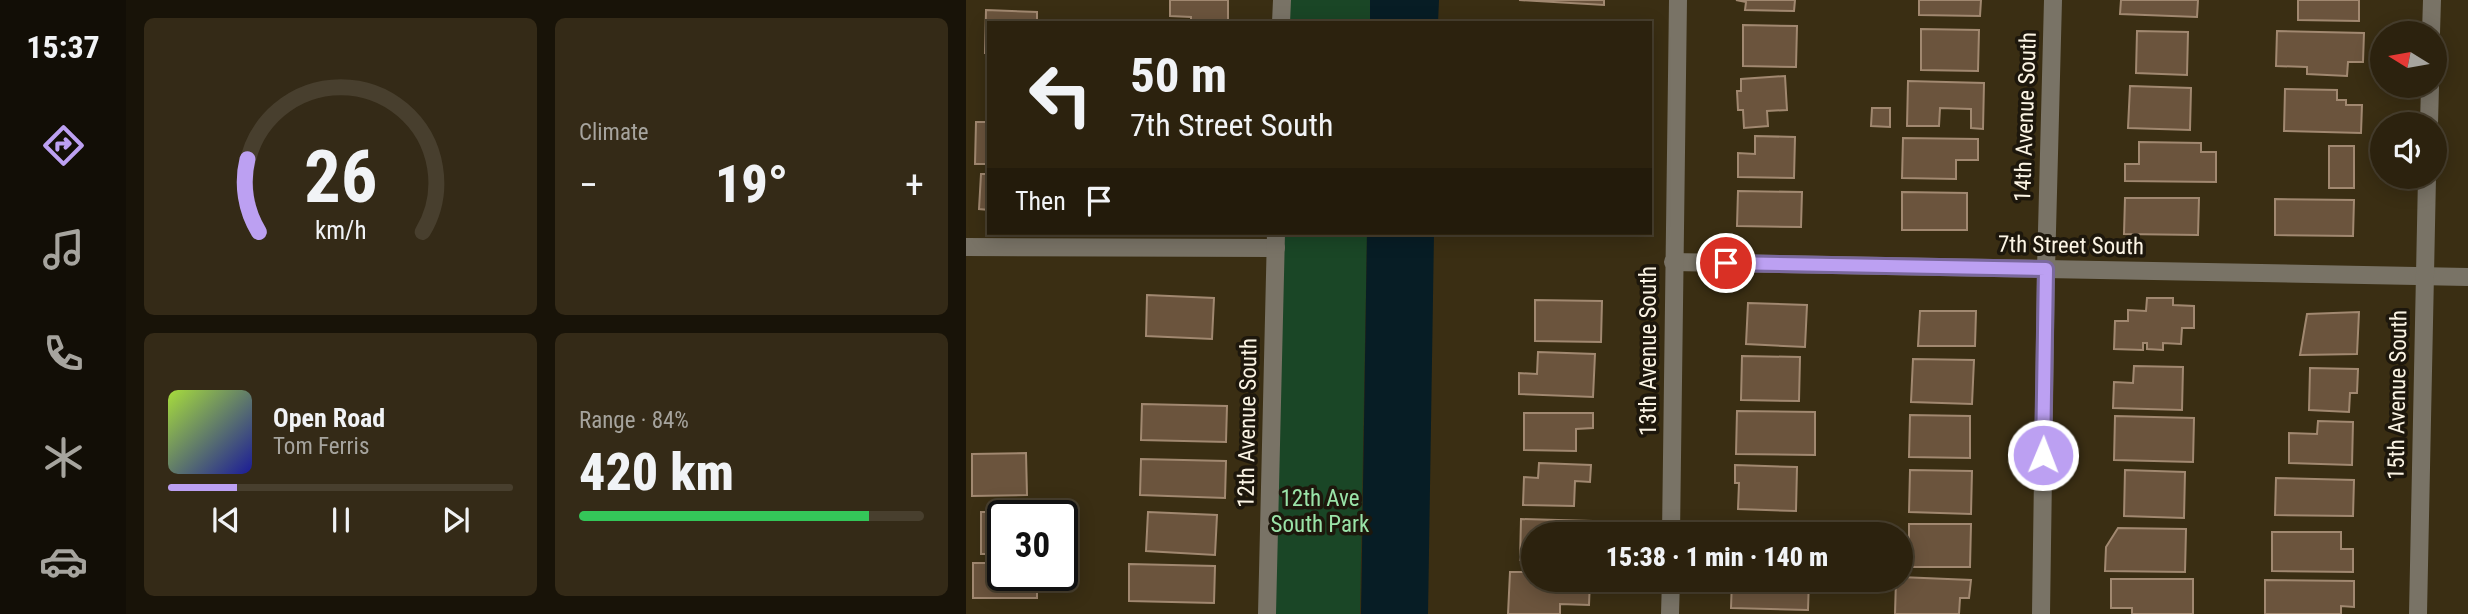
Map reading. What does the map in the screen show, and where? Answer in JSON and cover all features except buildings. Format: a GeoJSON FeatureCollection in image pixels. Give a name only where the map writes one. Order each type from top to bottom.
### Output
{"type":"FeatureCollection","features":[{"type":"Feature","properties":{"kind":"street"},"geometry":{"type":"LineString","coordinates":[[1281,21],[1282,0]]}},
{"type":"Feature","properties":{"kind":"street","name":"13th Avenue South"},"geometry":{"type":"LineString","coordinates":[[1671,522],[1678,0]]}},
{"type":"Feature","properties":{"kind":"street","name":"14th Avenue South"},"geometry":{"type":"LineString","coordinates":[[2041,614],[2053,0]]}},
{"type":"Feature","properties":{"kind":"street"},"geometry":{"type":"LineString","coordinates":[[2431,21],[2432,0]]}},
{"type":"Feature","properties":{"kind":"street","name":"15th Avenue South"},"geometry":{"type":"LineString","coordinates":[[2418,614],[2427,189]]}},
{"type":"Feature","properties":{"kind":"street"},"geometry":{"type":"LineString","coordinates":[[966,247],[1276,240]]}},
{"type":"Feature","properties":{"kind":"street","name":"12th Avenue South"},"geometry":{"type":"LineString","coordinates":[[1267,614],[1276,240]]}},
{"type":"Feature","properties":{"kind":"street","name":"7th Street South"},"geometry":{"type":"LineString","coordinates":[[1673,262],[2468,277]]}},
{"type":"Feature","properties":{"kind":"street"},"geometry":{"type":"LineString","coordinates":[[1670,614],[1671,592]]}},
{"type":"Feature","properties":{"kind":"green space"},"geometry":{"type":"Polygon","coordinates":[[[1288,0],[1372,0],[1371,21],[1288,21],[1288,0]]]}},
{"type":"Feature","properties":{"kind":"green space","name":"12th Ave South Park"},"geometry":{"type":"Polygon","coordinates":[[[1283,235],[1367,235],[1360,614],[1275,614],[1283,235]]]}},
{"type":"Feature","properties":{"kind":"water"},"geometry":{"type":"Polygon","coordinates":[[[1370,0],[1439,0],[1438,21],[1370,21],[1370,0]]]}},
{"type":"Feature","properties":{"kind":"water"},"geometry":{"type":"Polygon","coordinates":[[[1367,235],[1434,235],[1428,614],[1361,614],[1367,235]]]}},
{"type":"Feature","properties":{"kind":"route"},"geometry":{"type":"LineString","coordinates":[[1726,263],[2046,269],[2043,455]]}}]}
